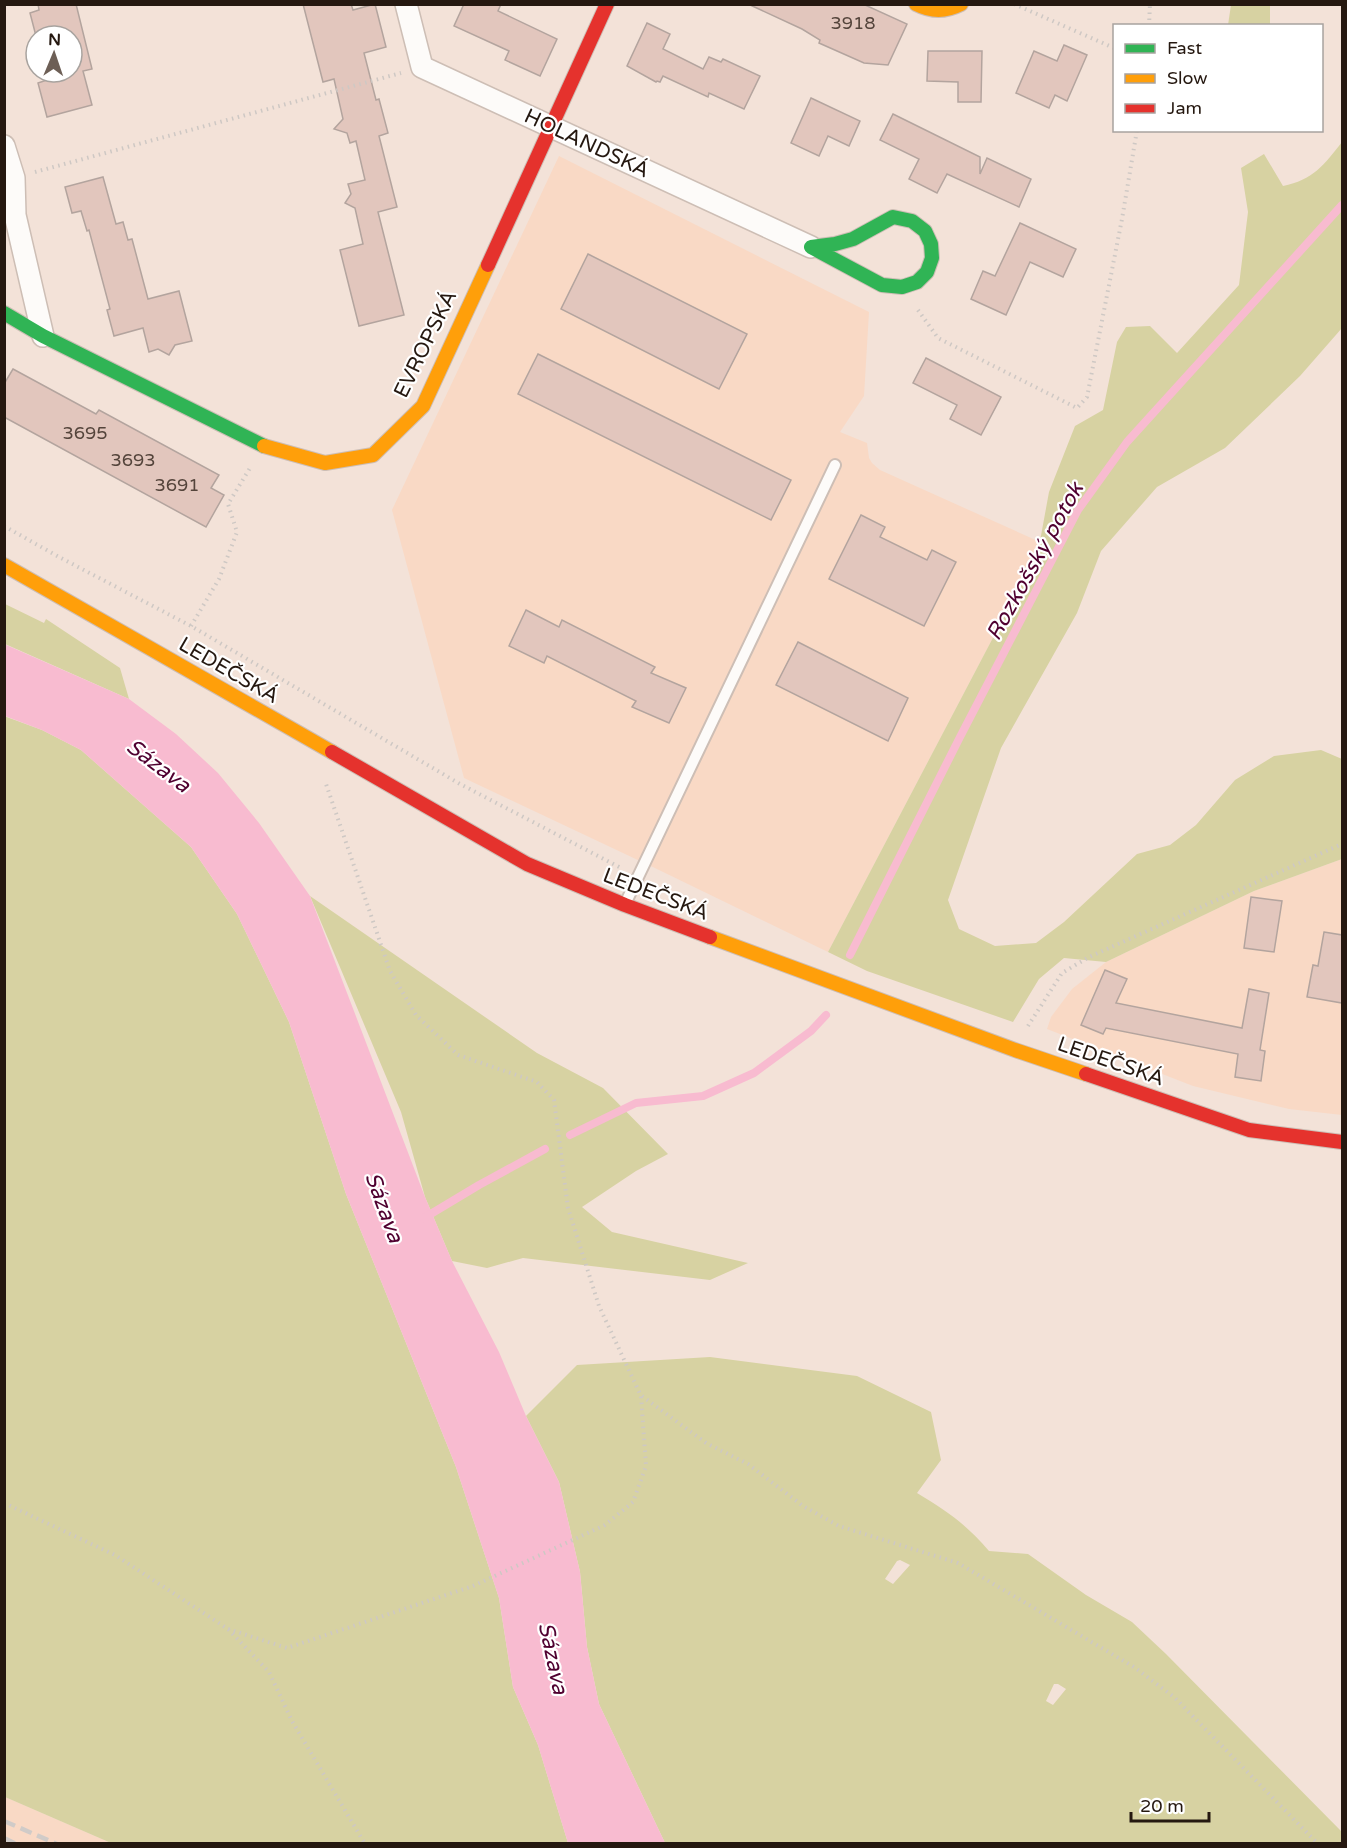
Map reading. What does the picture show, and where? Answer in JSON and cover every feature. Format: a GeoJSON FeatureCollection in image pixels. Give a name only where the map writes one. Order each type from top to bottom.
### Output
{"type":"FeatureCollection","features":[{"type":"Feature","properties":{"kind":"main road","name":"EVROPSKÁ"},"geometry":{"type":"LineString","coordinates":[[4,314],[43,336],[263,446],[325,462],[373,455],[423,406],[606,4]]}},
{"type":"Feature","properties":{"kind":"main road"},"geometry":{"type":"LineString","coordinates":[[916,4],[935,12],[952,9],[961,4]]}},
{"type":"Feature","properties":{"kind":"main road"},"geometry":{"type":"LineString","coordinates":[[811,247],[851,240],[881,221],[893,218],[905,218],[917,223],[926,231],[931,242],[933,254],[931,266],[924,277],[903,288]]}},
{"type":"Feature","properties":{"kind":"main road","name":"HOLANDSKÁ"},"geometry":{"type":"LineString","coordinates":[[811,247],[882,285],[903,288]]}},
{"type":"Feature","properties":{"kind":"main road","name":"LEDEČSKÁ"},"geometry":{"type":"LineString","coordinates":[[4,565],[527,864],[625,905],[1015,1050],[1249,1130],[1342,1142]]}},
{"type":"Feature","properties":{"kind":"street"},"geometry":{"type":"LineString","coordinates":[[406,4],[422,67]]}},
{"type":"Feature","properties":{"kind":"street","name":"HOLANDSKÁ"},"geometry":{"type":"LineString","coordinates":[[422,67],[811,247]]}},
{"type":"Feature","properties":{"kind":"street"},"geometry":{"type":"LineString","coordinates":[[4,146],[14,178],[10,218],[43,336]]}},
{"type":"Feature","properties":{"kind":"lane"},"geometry":{"type":"LineString","coordinates":[[625,905],[835,465]]}},
{"type":"Feature","properties":{"kind":"path"},"geometry":{"type":"LineString","coordinates":[[1014,4],[1113,48]]}},
{"type":"Feature","properties":{"kind":"path"},"geometry":{"type":"LineString","coordinates":[[1149,24],[1150,4]]}},
{"type":"Feature","properties":{"kind":"path"},"geometry":{"type":"LineString","coordinates":[[14,178],[422,67]]}},
{"type":"Feature","properties":{"kind":"path"},"geometry":{"type":"LineString","coordinates":[[903,288],[938,338],[1077,408],[1087,397],[1137,132]]}},
{"type":"Feature","properties":{"kind":"path"},"geometry":{"type":"LineString","coordinates":[[191,626],[219,579],[237,532],[228,504],[263,446]]}},
{"type":"Feature","properties":{"kind":"path"},"geometry":{"type":"LineString","coordinates":[[4,526],[191,626],[460,784],[638,877]]}},
{"type":"Feature","properties":{"kind":"path"},"geometry":{"type":"LineString","coordinates":[[228,1629],[287,1648],[473,1586],[605,1525],[633,1502],[646,1466],[641,1396],[599,1306],[568,1208],[554,1100],[537,1082],[458,1055],[416,1015],[390,971],[311,741]]}},
{"type":"Feature","properties":{"kind":"path"},"geometry":{"type":"LineString","coordinates":[[1015,1050],[1062,973],[1089,957],[1342,844]]}},
{"type":"Feature","properties":{"kind":"path"},"geometry":{"type":"LineString","coordinates":[[641,1396],[705,1443],[748,1464],[802,1506],[839,1526],[958,1563],[1134,1667],[1174,1697],[1318,1844]]}},
{"type":"Feature","properties":{"kind":"path"},"geometry":{"type":"LineString","coordinates":[[4,1503],[115,1555],[228,1629],[269,1672],[292,1721],[365,1844]]}},
{"type":"Feature","properties":{"kind":"shaded area"},"geometry":{"type":"Polygon","coordinates":[[[1231,5],[1270,5],[1270,24],[1228,24],[1231,5]]]}},
{"type":"Feature","properties":{"kind":"shaded area"},"geometry":{"type":"Polygon","coordinates":[[[1342,142],[1342,328],[1300,376],[1225,448],[1157,487],[1101,551],[1077,613],[1001,748],[948,900],[959,929],[995,946],[1036,943],[1064,922],[1137,854],[1170,845],[1196,825],[1235,780],[1274,756],[1321,750],[1342,759],[1342,859],[1254,891],[1106,962],[1064,958],[1039,979],[1013,1022],[867,971],[828,952],[1038,552],[1049,492],[1075,426],[1103,410],[1117,342],[1126,327],[1150,326],[1177,353],[1239,285],[1248,212],[1241,168],[1264,154],[1283,186],[1310,176],[1342,142]]]}},
{"type":"Feature","properties":{"kind":"shaded area"},"geometry":{"type":"Polygon","coordinates":[[[559,156],[869,312],[864,396],[840,432],[867,443],[869,458],[880,470],[1040,542],[1038,552],[828,952],[464,778],[392,510],[559,156]]]}},
{"type":"Feature","properties":{"kind":"shaded area"},"geometry":{"type":"Polygon","coordinates":[[[5,604],[44,623],[46,619],[120,668],[129,699],[5,644],[5,604]]]}},
{"type":"Feature","properties":{"kind":"shaded area"},"geometry":{"type":"Polygon","coordinates":[[[4,716],[42,730],[81,750],[191,847],[237,914],[289,1022],[346,1194],[456,1467],[499,1598],[513,1687],[538,1745],[568,1843],[111,1843],[5,1797],[4,716]]]}},
{"type":"Feature","properties":{"kind":"shaded area"},"geometry":{"type":"Polygon","coordinates":[[[1342,859],[1342,1115],[1289,1109],[1193,1086],[1047,1029],[1051,1017],[1072,989],[1106,962],[1254,891],[1342,859]]]}},
{"type":"Feature","properties":{"kind":"shaded area"},"geometry":{"type":"Polygon","coordinates":[[[310,896],[537,1053],[603,1088],[668,1154],[636,1171],[582,1207],[612,1232],[748,1263],[710,1280],[523,1258],[487,1268],[452,1261],[425,1197],[401,1112],[310,896]]]}},
{"type":"Feature","properties":{"kind":"shaded area"},"geometry":{"type":"Polygon","coordinates":[[[710,1357],[857,1376],[931,1412],[941,1460],[917,1493],[956,1519],[989,1551],[1028,1554],[1086,1595],[1132,1622],[1342,1832],[1342,1843],[665,1843],[599,1704],[587,1647],[580,1572],[559,1482],[526,1416],[577,1365],[710,1357]],[[900,1560],[885,1579],[893,1584],[910,1565],[900,1560]],[[1054,1684],[1046,1701],[1053,1705],[1066,1689],[1054,1684]]]}},
{"type":"Feature","properties":{"kind":"shaded area"},"geometry":{"type":"Polygon","coordinates":[[[5,1797],[111,1843],[5,1843],[5,1797]]]}},
{"type":"Feature","properties":{"kind":"water","name":"Sázava"},"geometry":{"type":"Polygon","coordinates":[[[4,644],[129,699],[176,734],[218,773],[259,823],[310,896],[425,1197],[452,1261],[499,1352],[526,1416],[559,1482],[580,1572],[587,1647],[599,1704],[665,1843],[568,1843],[538,1745],[513,1687],[499,1598],[456,1467],[346,1194],[289,1022],[237,914],[191,847],[81,750],[42,730],[5,716],[4,644]]]}},
{"type":"Feature","properties":{"kind":"building"},"geometry":{"type":"Polygon","coordinates":[[[38,4],[76,4],[81,24],[33,24],[30,13],[39,10],[38,4]]]}},
{"type":"Feature","properties":{"kind":"building"},"geometry":{"type":"Polygon","coordinates":[[[303,4],[351,4],[353,10],[375,4],[386,47],[364,53],[376,100],[379,99],[388,133],[379,136],[397,207],[378,212],[404,315],[359,326],[340,250],[363,244],[355,208],[345,203],[351,194],[348,184],[365,180],[356,141],[350,143],[347,133],[334,129],[343,119],[334,79],[323,82],[303,4]]]}},
{"type":"Feature","properties":{"kind":"building"},"geometry":{"type":"Polygon","coordinates":[[[464,4],[501,4],[498,11],[557,39],[540,76],[505,60],[509,51],[454,26],[464,4]]]}},
{"type":"Feature","properties":{"kind":"building"},"geometry":{"type":"Polygon","coordinates":[[[748,4],[863,4],[907,24],[888,65],[864,63],[819,43],[820,40],[802,29],[748,4]]]}},
{"type":"Feature","properties":{"kind":"building"},"geometry":{"type":"Polygon","coordinates":[[[647,23],[670,34],[663,49],[703,69],[709,57],[721,62],[723,59],[760,76],[744,109],[709,93],[708,97],[663,76],[660,82],[656,82],[627,66],[647,23]]]}},
{"type":"Feature","properties":{"kind":"building"},"geometry":{"type":"Polygon","coordinates":[[[84,36],[92,69],[84,71],[84,36]]]}},
{"type":"Feature","properties":{"kind":"building"},"geometry":{"type":"Polygon","coordinates":[[[1064,45],[1087,55],[1067,101],[1055,95],[1049,108],[1016,93],[1034,51],[1057,61],[1064,45]]]}},
{"type":"Feature","properties":{"kind":"building"},"geometry":{"type":"Polygon","coordinates":[[[928,51],[982,51],[981,102],[958,102],[958,82],[927,81],[928,51]]]}},
{"type":"Feature","properties":{"kind":"building"},"geometry":{"type":"Polygon","coordinates":[[[84,75],[92,105],[47,117],[38,84],[84,84],[84,75]]]}},
{"type":"Feature","properties":{"kind":"building"},"geometry":{"type":"Polygon","coordinates":[[[811,98],[860,121],[849,146],[828,136],[819,156],[791,143],[811,98]]]}},
{"type":"Feature","properties":{"kind":"building"},"geometry":{"type":"Polygon","coordinates":[[[893,114],[980,157],[980,174],[987,158],[1031,179],[1019,207],[947,174],[937,193],[909,179],[919,159],[880,140],[893,114]]]}},
{"type":"Feature","properties":{"kind":"building"},"geometry":{"type":"Polygon","coordinates":[[[103,177],[116,224],[123,222],[128,240],[132,239],[148,299],[179,291],[192,341],[175,345],[169,355],[158,349],[149,352],[143,328],[114,336],[107,310],[110,309],[89,230],[87,231],[81,211],[72,213],[65,187],[103,177]]]}},
{"type":"Feature","properties":{"kind":"building"},"geometry":{"type":"Polygon","coordinates":[[[1020,223],[1076,249],[1063,277],[1030,262],[1006,315],[971,299],[983,271],[995,276],[1020,223]]]}},
{"type":"Feature","properties":{"kind":"building"},"geometry":{"type":"Polygon","coordinates":[[[588,254],[747,334],[719,389],[561,309],[588,254]]]}},
{"type":"Feature","properties":{"kind":"building"},"geometry":{"type":"Polygon","coordinates":[[[538,354],[791,480],[771,520],[518,394],[538,354]]]}},
{"type":"Feature","properties":{"kind":"building"},"geometry":{"type":"Polygon","coordinates":[[[926,358],[1001,397],[981,435],[950,419],[957,405],[913,383],[926,358]]]}},
{"type":"Feature","properties":{"kind":"building"},"geometry":{"type":"Polygon","coordinates":[[[13,369],[96,414],[99,410],[219,475],[211,488],[224,495],[206,527],[4,417],[4,384],[13,369]]]}},
{"type":"Feature","properties":{"kind":"building"},"geometry":{"type":"Polygon","coordinates":[[[861,515],[885,527],[880,537],[927,560],[932,550],[956,562],[924,626],[829,579],[861,515]]]}},
{"type":"Feature","properties":{"kind":"building"},"geometry":{"type":"Polygon","coordinates":[[[526,610],[559,627],[562,620],[655,667],[651,673],[686,688],[669,723],[632,707],[636,701],[547,656],[544,663],[509,646],[526,610]]]}},
{"type":"Feature","properties":{"kind":"building"},"geometry":{"type":"Polygon","coordinates":[[[798,642],[908,698],[888,741],[776,685],[798,642]]]}},
{"type":"Feature","properties":{"kind":"building"},"geometry":{"type":"Polygon","coordinates":[[[1251,897],[1282,901],[1274,952],[1244,948],[1251,897]]]}},
{"type":"Feature","properties":{"kind":"building"},"geometry":{"type":"Polygon","coordinates":[[[1324,932],[1342,935],[1342,1003],[1307,997],[1313,965],[1318,966],[1324,932]]]}},
{"type":"Feature","properties":{"kind":"building"},"geometry":{"type":"Polygon","coordinates":[[[1105,970],[1127,979],[1116,1003],[1242,1028],[1249,989],[1269,993],[1260,1050],[1265,1051],[1261,1081],[1235,1077],[1238,1054],[1106,1028],[1103,1034],[1081,1025],[1105,970]]]}},
{"type":"Feature","properties":{"kind":"waterway","name":"Rozkošský potok"},"geometry":{"type":"LineString","coordinates":[[850,955],[1078,510],[1127,442],[1342,205]]}},
{"type":"Feature","properties":{"kind":"waterway","name":"Rozkošský potok"},"geometry":{"type":"LineString","coordinates":[[570,1135],[636,1103],[703,1096],[754,1073],[811,1031],[826,1015]]}},
{"type":"Feature","properties":{"kind":"waterway","name":"Rozkošský potok"},"geometry":{"type":"LineString","coordinates":[[424,1218],[545,1149]]}},
{"type":"Feature","properties":{"kind":"railway"},"geometry":{"type":"LineString","coordinates":[[4,1821],[57,1844]]}},
{"type":"Feature","properties":{"kind":"railway"},"geometry":{"type":"LineString","coordinates":[[4,1838],[16,1844]]}},
{"type":"Feature","properties":{"kind":"traffic: fast"},"geometry":{"type":"LineString","coordinates":[[893,217],[912,221],[925,231],[931,244],[932,258],[927,272],[917,282],[902,287],[882,285],[811,247],[853,239],[893,217]]}},
{"type":"Feature","properties":{"kind":"traffic: fast"},"geometry":{"type":"LineString","coordinates":[[4,313],[43,336],[264,446]]}},
{"type":"Feature","properties":{"kind":"traffic: slow"},"geometry":{"type":"LineString","coordinates":[[916,4],[938,10],[961,4]]}},
{"type":"Feature","properties":{"kind":"traffic: slow"},"geometry":{"type":"LineString","coordinates":[[264,446],[325,463],[373,455],[423,406],[488,265]]}},
{"type":"Feature","properties":{"kind":"traffic: slow"},"geometry":{"type":"LineString","coordinates":[[4,565],[332,752]]}},
{"type":"Feature","properties":{"kind":"traffic: slow"},"geometry":{"type":"LineString","coordinates":[[710,937],[1086,1074]]}},
{"type":"Feature","properties":{"kind":"traffic: jam"},"geometry":{"type":"LineString","coordinates":[[488,265],[607,4]]}},
{"type":"Feature","properties":{"kind":"traffic: jam"},"geometry":{"type":"LineString","coordinates":[[332,752],[527,864],[710,937]]}},
{"type":"Feature","properties":{"kind":"traffic: jam"},"geometry":{"type":"LineString","coordinates":[[1086,1074],[1249,1130],[1342,1142]]}}]}
